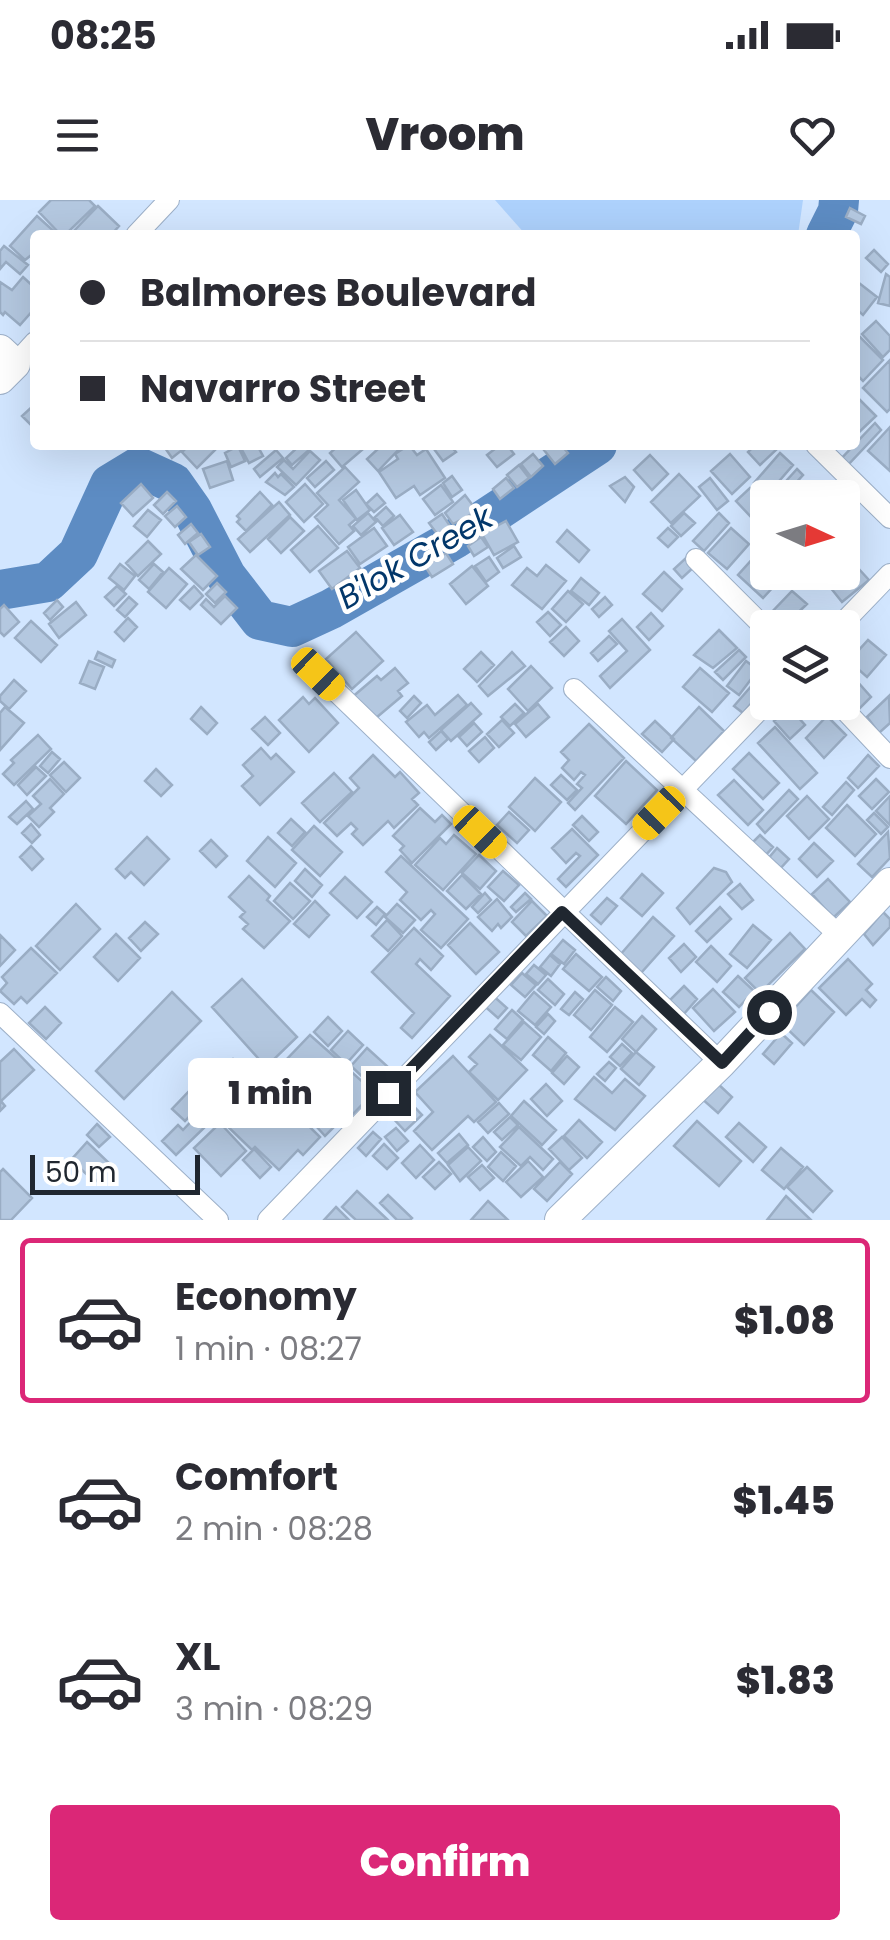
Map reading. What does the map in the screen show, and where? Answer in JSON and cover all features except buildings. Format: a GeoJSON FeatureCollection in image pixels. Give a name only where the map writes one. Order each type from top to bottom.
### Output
{"type":"FeatureCollection","features":[{"type":"Feature","properties":{"kind":"main road"},"geometry":{"type":"LineString","coordinates":[[560,1220],[722,1063],[890,882]]}},
{"type":"Feature","properties":{"kind":"street"},"geometry":{"type":"LineString","coordinates":[[141,230],[169,200]]}},
{"type":"Feature","properties":{"kind":"street"},"geometry":{"type":"LineString","coordinates":[[821,450],[890,518]]}},
{"type":"Feature","properties":{"kind":"street"},"geometry":{"type":"LineString","coordinates":[[696,559],[750,613]]}},
{"type":"Feature","properties":{"kind":"street"},"geometry":{"type":"LineString","coordinates":[[855,610],[890,574]]}},
{"type":"Feature","properties":{"kind":"street"},"geometry":{"type":"LineString","coordinates":[[318,674],[722,1063]]}},
{"type":"Feature","properties":{"kind":"street"},"geometry":{"type":"LineString","coordinates":[[574,689],[840,936]]}},
{"type":"Feature","properties":{"kind":"street"},"geometry":{"type":"LineString","coordinates":[[268,1220],[750,720]]}},
{"type":"Feature","properties":{"kind":"street"},"geometry":{"type":"LineString","coordinates":[[854,720],[890,758]]}},
{"type":"Feature","properties":{"kind":"street"},"geometry":{"type":"LineString","coordinates":[[0,1012],[218,1220]]}},
{"type":"Feature","properties":{"kind":"shaded area"},"geometry":{"type":"Polygon","coordinates":[[[495,200],[803,200],[799,230],[522,230],[495,200]]]}},
{"type":"Feature","properties":{"kind":"waterway","name":"B'lok Creek"},"geometry":{"type":"LineString","coordinates":[[828,230],[839,200]]}},
{"type":"Feature","properties":{"kind":"waterway","name":"B'lok Creek"},"geometry":{"type":"LineString","coordinates":[[0,590],[48,582],[78,554],[110,484],[138,467],[173,483],[192,510],[226,576],[260,620],[292,627],[456,538],[589,450]]}},
{"type":"Feature","properties":{"kind":"route"},"geometry":{"type":"LineString","coordinates":[[388,1093],[562,912],[722,1063],[769,1012]]}}]}
